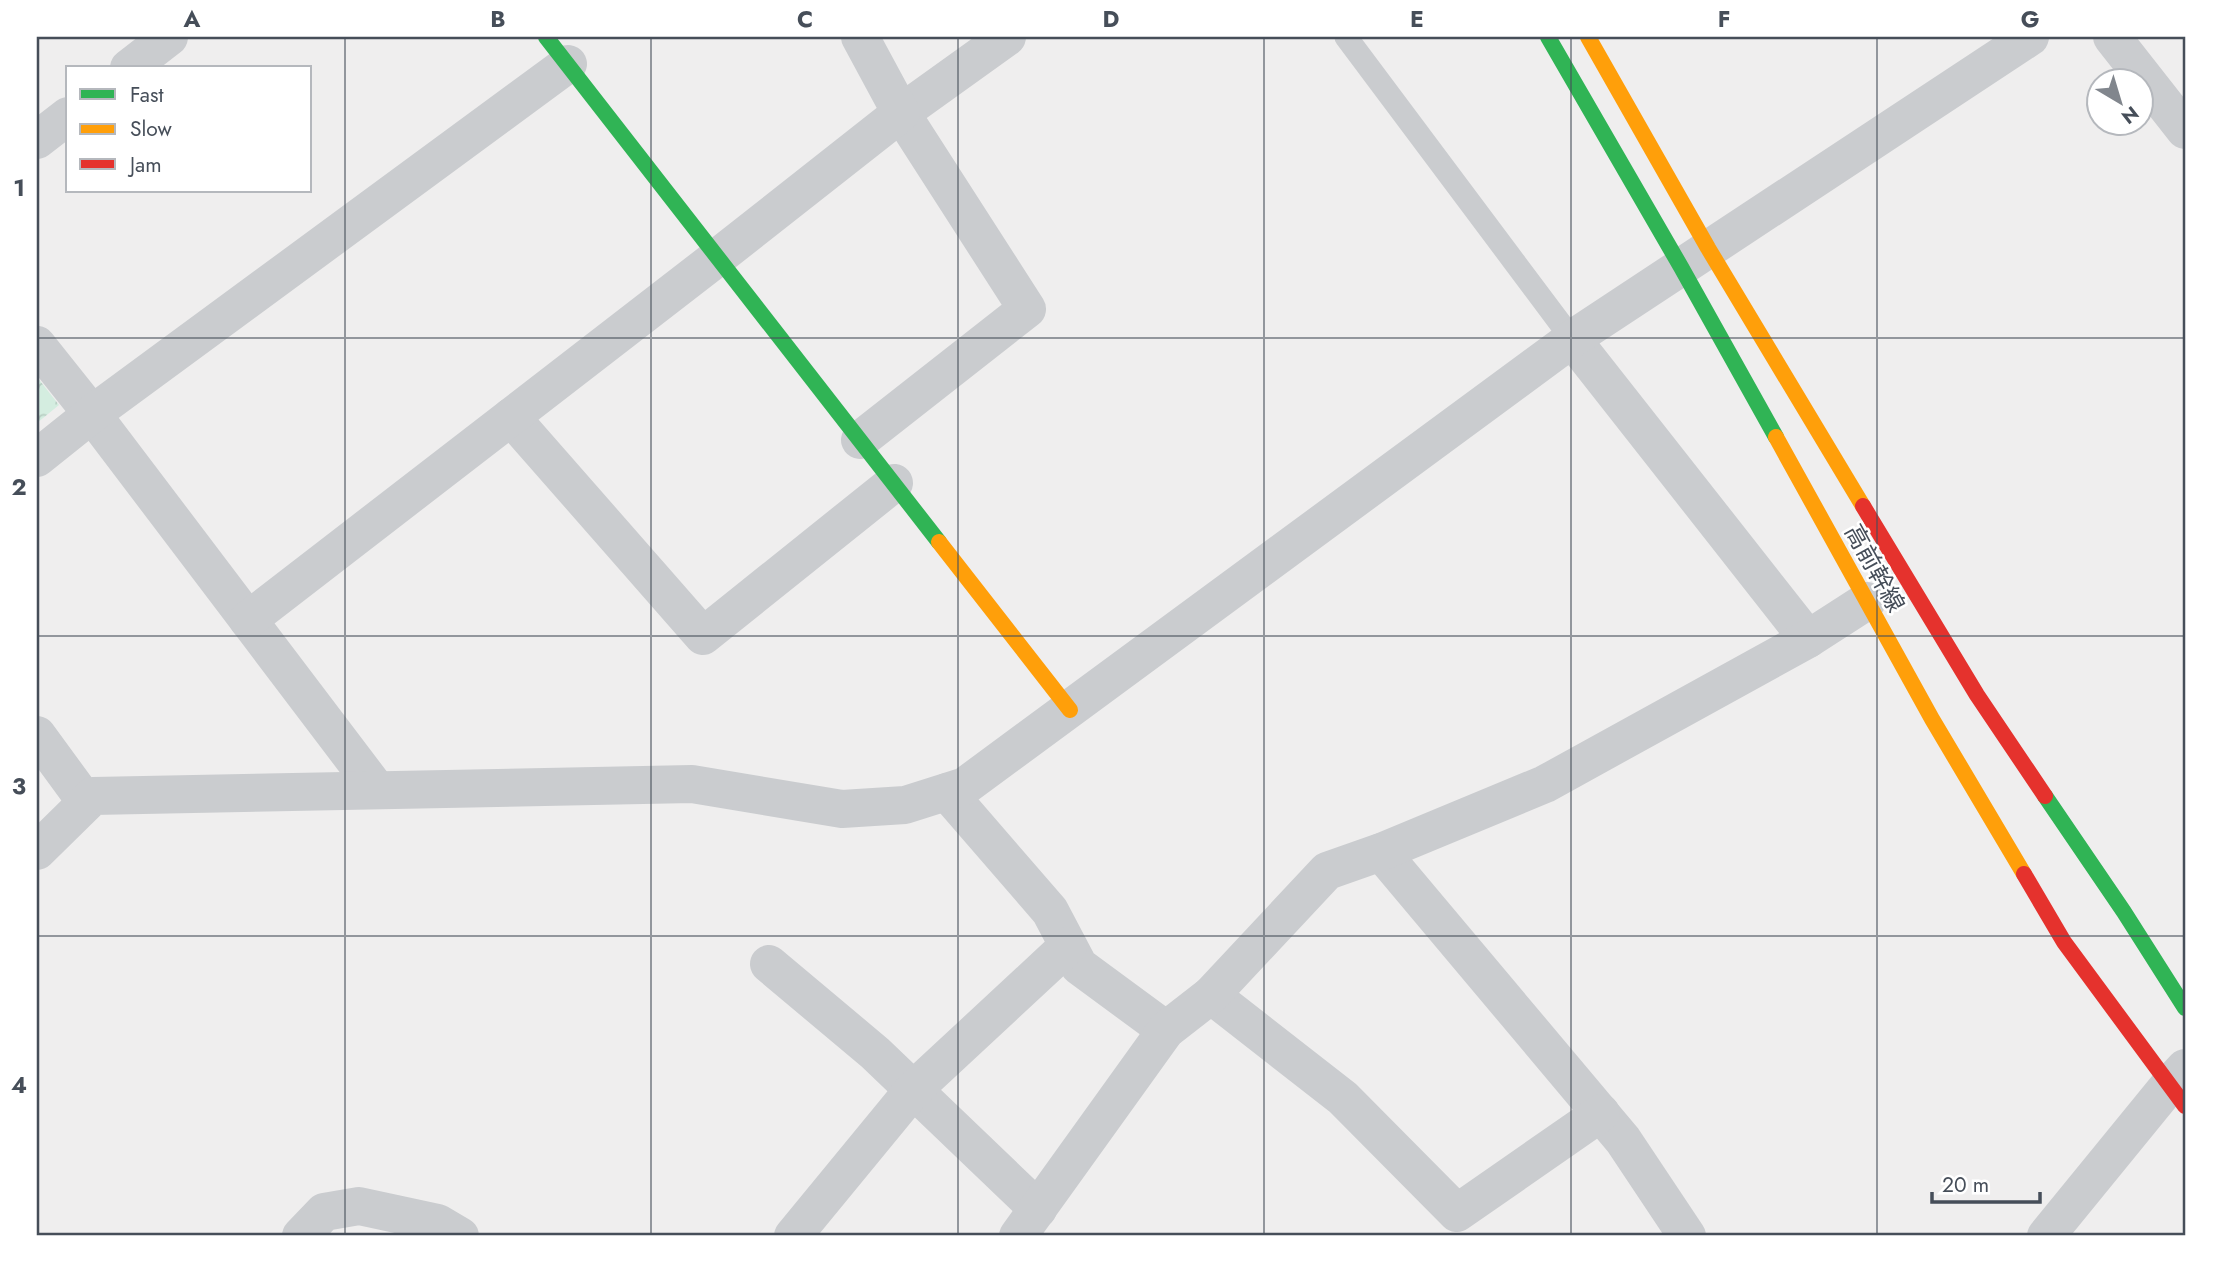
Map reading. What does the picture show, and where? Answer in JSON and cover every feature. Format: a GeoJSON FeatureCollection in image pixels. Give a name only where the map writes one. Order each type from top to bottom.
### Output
{"type":"FeatureCollection","features":[{"type":"Feature","properties":{"kind":"street"},"geometry":{"type":"LineString","coordinates":[[132,66],[169,37]]}},
{"type":"Feature","properties":{"kind":"street"},"geometry":{"type":"LineString","coordinates":[[860,37],[901,113],[1027,309],[860,440]]}},
{"type":"Feature","properties":{"kind":"street"},"geometry":{"type":"LineString","coordinates":[[248,620],[901,113],[1007,37]]}},
{"type":"Feature","properties":{"kind":"street","name":"高前幹線"},"geometry":{"type":"LineString","coordinates":[[1548,37],[1694,257],[1977,695],[2124,912],[2185,1008]]}},
{"type":"Feature","properties":{"kind":"street","name":"高前幹線"},"geometry":{"type":"LineString","coordinates":[[1588,37],[1694,257],[1867,601],[1932,719],[2064,942],[2180,1086]]}},
{"type":"Feature","properties":{"kind":"street"},"geometry":{"type":"LineString","coordinates":[[37,851],[93,796],[692,784],[842,809],[905,805],[965,786],[1572,339],[2030,37]]}},
{"type":"Feature","properties":{"kind":"street"},"geometry":{"type":"LineString","coordinates":[[2112,37],[2185,130]]}},
{"type":"Feature","properties":{"kind":"street"},"geometry":{"type":"LineString","coordinates":[[37,458],[557,50],[1070,710]]}},
{"type":"Feature","properties":{"kind":"street"},"geometry":{"type":"LineString","coordinates":[[37,141],[66,118]]}},
{"type":"Feature","properties":{"kind":"street"},"geometry":{"type":"LineString","coordinates":[[1572,339],[1808,639]]}},
{"type":"Feature","properties":{"kind":"street"},"geometry":{"type":"LineString","coordinates":[[37,345],[377,790]]}},
{"type":"Feature","properties":{"kind":"street"},"geometry":{"type":"LineString","coordinates":[[511,417],[703,636],[894,483]]}},
{"type":"Feature","properties":{"kind":"street"},"geometry":{"type":"LineString","coordinates":[[769,964],[875,1053],[914,1090],[1028,1222],[1166,1030],[1211,995],[1327,871],[1381,852],[1545,784],[1808,639],[1867,601]]}},
{"type":"Feature","properties":{"kind":"street"},"geometry":{"type":"LineString","coordinates":[[37,735],[86,802]]}},
{"type":"Feature","properties":{"kind":"street"},"geometry":{"type":"LineString","coordinates":[[947,792],[1050,911],[1079,966],[1166,1030]]}},
{"type":"Feature","properties":{"kind":"street"},"geometry":{"type":"LineString","coordinates":[[1381,852],[1623,1140],[1687,1236]]}},
{"type":"Feature","properties":{"kind":"street"},"geometry":{"type":"LineString","coordinates":[[793,1236],[914,1090],[1068,946]]}},
{"type":"Feature","properties":{"kind":"street"},"geometry":{"type":"LineString","coordinates":[[1211,995],[1343,1098],[1457,1213],[1601,1113]]}},
{"type":"Feature","properties":{"kind":"street"},"geometry":{"type":"LineString","coordinates":[[2046,1236],[2180,1086]]}},
{"type":"Feature","properties":{"kind":"street"},"geometry":{"type":"LineString","coordinates":[[300,1236],[324,1212],[359,1206],[438,1223],[460,1236]]}},
{"type":"Feature","properties":{"kind":"lane"},"geometry":{"type":"LineString","coordinates":[[1346,37],[1572,339]]}},
{"type":"Feature","properties":{"kind":"green space"},"geometry":{"type":"Polygon","coordinates":[[[37,377],[59,405],[37,423],[37,377]]]}},
{"type":"Feature","properties":{"kind":"traffic: fast"},"geometry":{"type":"LineString","coordinates":[[546,37],[939,542]]}},
{"type":"Feature","properties":{"kind":"traffic: fast"},"geometry":{"type":"LineString","coordinates":[[1548,37],[1776,437]]}},
{"type":"Feature","properties":{"kind":"traffic: fast"},"geometry":{"type":"LineString","coordinates":[[2045,796],[2185,1008]]}},
{"type":"Feature","properties":{"kind":"traffic: slow"},"geometry":{"type":"LineString","coordinates":[[1588,37],[1708,248],[1863,506]]}},
{"type":"Feature","properties":{"kind":"traffic: slow"},"geometry":{"type":"LineString","coordinates":[[1776,437],[1932,719],[2024,874]]}},
{"type":"Feature","properties":{"kind":"traffic: slow"},"geometry":{"type":"LineString","coordinates":[[939,542],[1070,710]]}},
{"type":"Feature","properties":{"kind":"traffic: jam"},"geometry":{"type":"LineString","coordinates":[[1863,506],[1977,695],[2045,796]]}},
{"type":"Feature","properties":{"kind":"traffic: jam"},"geometry":{"type":"LineString","coordinates":[[2024,874],[2064,942],[2185,1106]]}}]}
